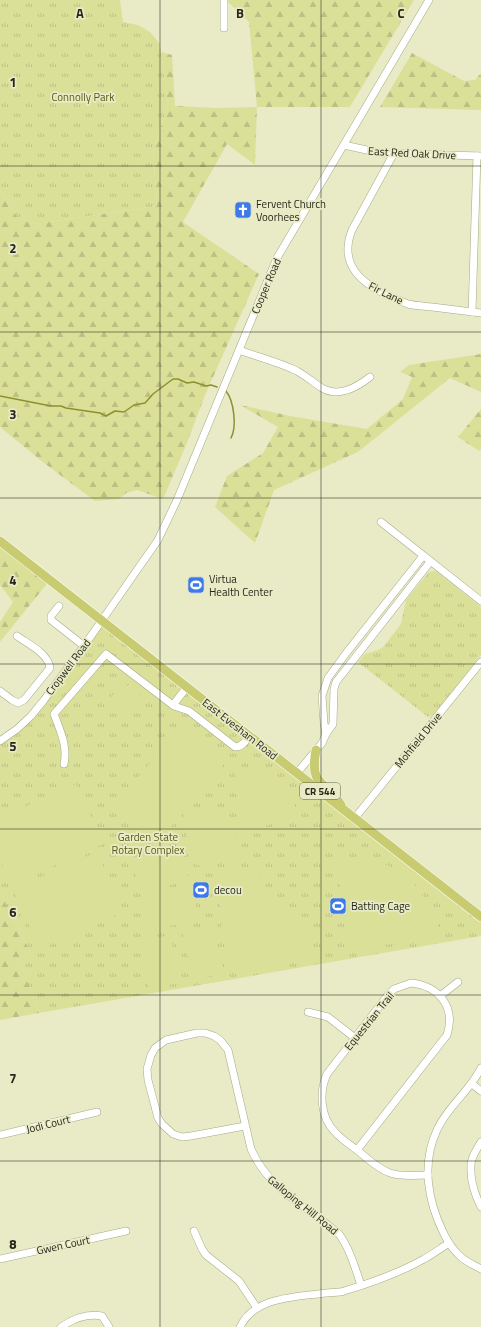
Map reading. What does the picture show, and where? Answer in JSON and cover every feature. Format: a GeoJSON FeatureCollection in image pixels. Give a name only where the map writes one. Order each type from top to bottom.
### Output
{"type":"FeatureCollection","features":[{"type":"Feature","properties":{"kind":"main road","name":"East Evesham Road"},"geometry":{"type":"LineString","coordinates":[[0,541],[481,917]]}},
{"type":"Feature","properties":{"kind":"main road"},"geometry":{"type":"LineString","coordinates":[[316,750],[314,762],[318,781],[335,795],[345,812]]}},
{"type":"Feature","properties":{"kind":"street"},"geometry":{"type":"LineString","coordinates":[[224,0],[224,28]]}},
{"type":"Feature","properties":{"kind":"street","name":"Cooper Road"},"geometry":{"type":"LineString","coordinates":[[127,584],[158,540],[177,500],[277,258],[429,0]]}},
{"type":"Feature","properties":{"kind":"street","name":"East Red Oak Drive"},"geometry":{"type":"LineString","coordinates":[[344,145],[374,152],[479,156]]}},
{"type":"Feature","properties":{"kind":"street","name":"Fir Lane"},"geometry":{"type":"LineString","coordinates":[[394,153],[348,239],[347,248],[350,263],[362,280],[369,286],[409,304],[481,313]]}},
{"type":"Feature","properties":{"kind":"street"},"geometry":{"type":"LineString","coordinates":[[472,312],[479,156]]}},
{"type":"Feature","properties":{"kind":"street"},"geometry":{"type":"LineString","coordinates":[[239,350],[296,370],[329,391],[348,390],[370,377]]}},
{"type":"Feature","properties":{"kind":"street"},"geometry":{"type":"LineString","coordinates":[[381,522],[481,601]]}},
{"type":"Feature","properties":{"kind":"street"},"geometry":{"type":"LineString","coordinates":[[326,734],[322,696],[328,678],[423,556]]}},
{"type":"Feature","properties":{"kind":"street"},"geometry":{"type":"LineString","coordinates":[[297,773],[322,743],[333,724],[334,688],[336,682],[430,562]]}},
{"type":"Feature","properties":{"kind":"street","name":"Cropwell Road"},"geometry":{"type":"LineString","coordinates":[[0,741],[17,729],[31,716],[44,700],[127,584]]}},
{"type":"Feature","properties":{"kind":"street"},"geometry":{"type":"LineString","coordinates":[[393,594],[400,599]]}},
{"type":"Feature","properties":{"kind":"street"},"geometry":{"type":"LineString","coordinates":[[59,606],[51,616],[51,620],[84,646]]}},
{"type":"Feature","properties":{"kind":"street"},"geometry":{"type":"LineString","coordinates":[[0,691],[18,703],[24,700],[50,668],[46,658],[17,636]]}},
{"type":"Feature","properties":{"kind":"street"},"geometry":{"type":"LineString","coordinates":[[360,636],[367,642]]}},
{"type":"Feature","properties":{"kind":"street"},"geometry":{"type":"LineString","coordinates":[[64,764],[66,758],[65,748],[54,714],[106,654],[173,705],[189,711],[235,747],[245,743],[250,736]]}},
{"type":"Feature","properties":{"kind":"street","name":"Mohfield Drive"},"geometry":{"type":"LineString","coordinates":[[354,819],[481,662]]}},
{"type":"Feature","properties":{"kind":"street"},"geometry":{"type":"LineString","coordinates":[[173,705],[187,687]]}},
{"type":"Feature","properties":{"kind":"street"},"geometry":{"type":"LineString","coordinates":[[357,1150],[447,1035],[449,1027],[449,1012],[447,1005],[440,996],[458,982]]}},
{"type":"Feature","properties":{"kind":"street","name":"Equestrian Trail"},"geometry":{"type":"LineString","coordinates":[[428,1176],[398,1175],[389,1173],[334,1132],[324,1114],[322,1093],[323,1083],[327,1074],[394,989],[411,983],[418,984],[431,988],[440,996]]}},
{"type":"Feature","properties":{"kind":"street"},"geometry":{"type":"LineString","coordinates":[[308,1012],[328,1017],[355,1038]]}},
{"type":"Feature","properties":{"kind":"street","name":"Galloping Hill Road"},"geometry":{"type":"LineString","coordinates":[[245,1126],[182,1137],[168,1130],[158,1118],[148,1080],[147,1069],[150,1055],[155,1048],[166,1040],[197,1033],[209,1034],[220,1040],[228,1050],[245,1126],[253,1154],[260,1167],[270,1180],[334,1229],[344,1240],[361,1285]]}},
{"type":"Feature","properties":{"kind":"street"},"geometry":{"type":"LineString","coordinates":[[481,1068],[472,1084],[437,1129],[429,1154],[428,1176],[429,1190],[435,1213],[449,1243],[459,1256],[481,1269]]}},
{"type":"Feature","properties":{"kind":"street"},"geometry":{"type":"LineString","coordinates":[[472,1084],[481,1091]]}},
{"type":"Feature","properties":{"kind":"street","name":"Jodi Court"},"geometry":{"type":"LineString","coordinates":[[0,1136],[96,1112]]}},
{"type":"Feature","properties":{"kind":"street"},"geometry":{"type":"LineString","coordinates":[[481,1142],[474,1154],[471,1165],[472,1181],[477,1200],[481,1208]]}},
{"type":"Feature","properties":{"kind":"street","name":"Gwen Court"},"geometry":{"type":"LineString","coordinates":[[0,1259],[126,1231]]}},
{"type":"Feature","properties":{"kind":"street"},"geometry":{"type":"LineString","coordinates":[[194,1231],[206,1255],[239,1281],[257,1308]]}},
{"type":"Feature","properties":{"kind":"street"},"geometry":{"type":"LineString","coordinates":[[240,1327],[248,1315],[257,1308],[266,1304],[289,1298],[342,1292],[409,1267],[449,1243]]}},
{"type":"Feature","properties":{"kind":"street"},"geometry":{"type":"LineString","coordinates":[[61,1327],[79,1317],[93,1314],[102,1316],[109,1327]]}},
{"type":"Feature","properties":{"kind":"green space","name":"Connolly Park"},"geometry":{"type":"Polygon","coordinates":[[[0,0],[120,0],[123,22],[138,25],[150,32],[160,44],[168,104],[153,151],[157,206],[36,224],[18,218],[0,190],[0,0]]]}},
{"type":"Feature","properties":{"kind":"green space"},"geometry":{"type":"Polygon","coordinates":[[[228,0],[414,0],[350,107],[257,107],[249,22],[228,2],[228,0]]]}},
{"type":"Feature","properties":{"kind":"green space"},"geometry":{"type":"Polygon","coordinates":[[[161,52],[172,55],[175,106],[216,108],[257,107],[255,165],[227,144],[183,222],[259,274],[205,395],[187,443],[163,499],[137,490],[126,493],[119,499],[95,501],[44,463],[0,427],[0,190],[18,218],[36,224],[157,206],[153,151],[168,104],[161,52]]]}},
{"type":"Feature","properties":{"kind":"green space"},"geometry":{"type":"Polygon","coordinates":[[[412,53],[464,81],[475,80],[481,73],[481,110],[380,107],[412,53]]]}},
{"type":"Feature","properties":{"kind":"green space"},"geometry":{"type":"Polygon","coordinates":[[[481,354],[481,392],[450,378],[358,452],[274,490],[255,543],[215,507],[227,476],[263,453],[278,427],[240,405],[290,416],[367,429],[403,399],[412,377],[400,372],[409,365],[481,354]]]}},
{"type":"Feature","properties":{"kind":"green space"},"geometry":{"type":"Polygon","coordinates":[[[481,409],[481,449],[479,451],[458,437],[481,409]]]}},
{"type":"Feature","properties":{"kind":"green space"},"geometry":{"type":"Polygon","coordinates":[[[0,541],[50,580],[0,642],[0,622],[13,602],[0,585],[0,541]]]}},
{"type":"Feature","properties":{"kind":"green space"},"geometry":{"type":"Polygon","coordinates":[[[436,571],[481,607],[481,655],[436,712],[432,716],[428,717],[358,662],[365,654],[383,647],[401,624],[406,600],[429,572],[436,571]]]}},
{"type":"Feature","properties":{"kind":"green space","name":"Garden State Rotary Complex"},"geometry":{"type":"Polygon","coordinates":[[[102,621],[481,917],[481,936],[39,1013],[19,958],[30,951],[0,892],[0,741],[17,729],[102,621]]]}},
{"type":"Feature","properties":{"kind":"green space"},"geometry":{"type":"Polygon","coordinates":[[[123,682],[144,698],[126,721],[105,705],[123,682]]]}},
{"type":"Feature","properties":{"kind":"green space"},"geometry":{"type":"Polygon","coordinates":[[[181,727],[224,764],[159,840],[116,803],[181,727]]]}},
{"type":"Feature","properties":{"kind":"green space"},"geometry":{"type":"Polygon","coordinates":[[[235,768],[260,771],[270,774],[278,779],[291,795],[298,819],[242,830],[238,826],[235,768]]]}},
{"type":"Feature","properties":{"kind":"green space"},"geometry":{"type":"Polygon","coordinates":[[[76,784],[103,844],[11,885],[0,860],[0,818],[76,784]]]}},
{"type":"Feature","properties":{"kind":"green space"},"geometry":{"type":"Polygon","coordinates":[[[205,812],[222,819],[232,829],[240,842],[244,857],[198,866],[191,860],[183,813],[205,812]]]}},
{"type":"Feature","properties":{"kind":"green space"},"geometry":{"type":"Polygon","coordinates":[[[182,851],[189,881],[139,892],[133,862],[182,851]]]}},
{"type":"Feature","properties":{"kind":"green space"},"geometry":{"type":"Polygon","coordinates":[[[97,852],[124,912],[40,949],[13,889],[97,852]]]}},
{"type":"Feature","properties":{"kind":"green space"},"geometry":{"type":"Polygon","coordinates":[[[351,861],[367,863],[377,861],[400,871],[413,882],[430,906],[438,923],[437,936],[360,949],[351,941],[336,864],[351,861]]]}},
{"type":"Feature","properties":{"kind":"green space"},"geometry":{"type":"Polygon","coordinates":[[[257,865],[261,879],[260,891],[272,895],[282,901],[298,916],[304,924],[314,946],[317,958],[242,973],[237,972],[231,967],[221,924],[225,922],[213,881],[216,875],[257,865]]]}},
{"type":"Feature","properties":{"kind":"green space","name":"decou"},"geometry":{"type":"Polygon","coordinates":[[[204,877],[211,900],[198,904],[191,880],[204,877]]]}},
{"type":"Feature","properties":{"kind":"green space"},"geometry":{"type":"Polygon","coordinates":[[[192,886],[199,920],[147,931],[140,898],[192,886]]]}},
{"type":"Feature","properties":{"kind":"green space"},"geometry":{"type":"Polygon","coordinates":[[[0,892],[30,951],[19,958],[39,1013],[0,1020],[0,892]]]}},
{"type":"Feature","properties":{"kind":"green space"},"geometry":{"type":"Polygon","coordinates":[[[213,926],[224,973],[193,980],[182,932],[213,926]]]}},
{"type":"Feature","properties":{"kind":"green space"},"geometry":{"type":"Polygon","coordinates":[[[170,935],[181,982],[149,989],[139,941],[170,935]]]}},
{"type":"Feature","properties":{"kind":"waterway"},"geometry":{"type":"LineString","coordinates":[[0,396],[51,406],[61,406],[100,413],[106,416],[115,411],[124,412],[134,405],[145,403],[153,394],[173,379],[178,379],[187,383],[194,382],[206,386],[211,385],[217,387]]}},
{"type":"Feature","properties":{"kind":"waterway"},"geometry":{"type":"LineString","coordinates":[[226,391],[229,395],[234,414],[234,427],[231,438]]}},
{"type":"Feature","properties":{"kind":"place","name":"Fervent Church Voorhees"},"geometry":{"type":"Point","coordinates":[243,210]}},
{"type":"Feature","properties":{"kind":"place","name":"Virtua Health Center"},"geometry":{"type":"Point","coordinates":[196,585]}},
{"type":"Feature","properties":{"kind":"place","name":"decou"},"geometry":{"type":"Point","coordinates":[201,890]}},
{"type":"Feature","properties":{"kind":"place","name":"Batting Cage"},"geometry":{"type":"Point","coordinates":[338,906]}}]}
